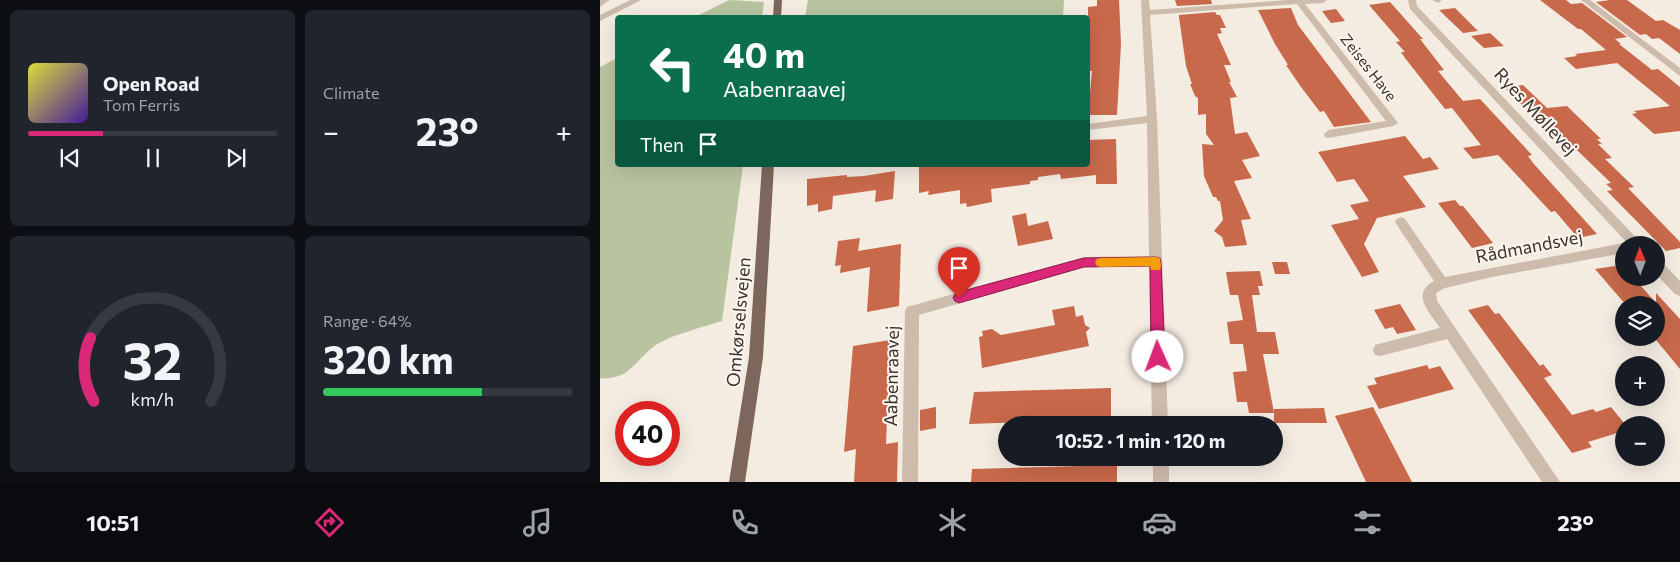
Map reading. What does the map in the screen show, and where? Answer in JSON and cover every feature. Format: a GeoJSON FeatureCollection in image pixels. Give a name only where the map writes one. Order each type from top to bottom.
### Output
{"type":"FeatureCollection","features":[{"type":"Feature","properties":{"kind":"main road"},"geometry":{"type":"LineString","coordinates":[[777,15],[778,0]]}},
{"type":"Feature","properties":{"kind":"main road","name":"Omkørselsvejen"},"geometry":{"type":"LineString","coordinates":[[737,482],[756,357],[768,167]]}},
{"type":"Feature","properties":{"kind":"street"},"geometry":{"type":"LineString","coordinates":[[600,4],[606,0]]}},
{"type":"Feature","properties":{"kind":"street"},"geometry":{"type":"LineString","coordinates":[[600,18],[637,0]]}},
{"type":"Feature","properties":{"kind":"street"},"geometry":{"type":"LineString","coordinates":[[1145,0],[1152,119],[1160,416]]}},
{"type":"Feature","properties":{"kind":"street"},"geometry":{"type":"LineString","coordinates":[[1146,13],[1323,0]]}},
{"type":"Feature","properties":{"kind":"street","name":"Ryes Møllevej"},"geometry":{"type":"LineString","coordinates":[[1412,0],[1413,7],[1629,236]]}},
{"type":"Feature","properties":{"kind":"street"},"geometry":{"type":"LineString","coordinates":[[1585,0],[1680,74]]}},
{"type":"Feature","properties":{"kind":"street","name":"Zeises Have"},"geometry":{"type":"LineString","coordinates":[[1299,2],[1393,123],[1329,134]]}},
{"type":"Feature","properties":{"kind":"street"},"geometry":{"type":"LineString","coordinates":[[1090,127],[1152,119]]}},
{"type":"Feature","properties":{"kind":"street"},"geometry":{"type":"LineString","coordinates":[[1401,222],[1442,283],[1429,290],[1430,302],[1552,482]]}},
{"type":"Feature","properties":{"kind":"street","name":"Rådmandsvej"},"geometry":{"type":"LineString","coordinates":[[1442,283],[1615,250]]}},
{"type":"Feature","properties":{"kind":"street","name":"Aabenraavej"},"geometry":{"type":"LineString","coordinates":[[910,482],[912,311],[1084,262],[1156,262]]}},
{"type":"Feature","properties":{"kind":"street"},"geometry":{"type":"LineString","coordinates":[[1665,274],[1680,290]]}},
{"type":"Feature","properties":{"kind":"street"},"geometry":{"type":"LineString","coordinates":[[1380,350],[1450,332]]}},
{"type":"Feature","properties":{"kind":"street"},"geometry":{"type":"LineString","coordinates":[[1161,466],[1161,482]]}},
{"type":"Feature","properties":{"kind":"green space"},"geometry":{"type":"Polygon","coordinates":[[[729,0],[764,2],[762,15],[699,15],[729,0]]]}},
{"type":"Feature","properties":{"kind":"green space"},"geometry":{"type":"Polygon","coordinates":[[[808,0],[1064,0],[1063,15],[805,15],[808,0]]]}},
{"type":"Feature","properties":{"kind":"green space"},"geometry":{"type":"Polygon","coordinates":[[[615,59],[615,167],[743,167],[722,321],[659,343],[626,372],[610,378],[600,378],[600,67],[615,59]]]}},
{"type":"Feature","properties":{"kind":"building"},"geometry":{"type":"Polygon","coordinates":[[[1097,0],[1119,0],[1121,44],[1117,115],[1090,115],[1092,71],[1090,71],[1090,15],[1088,15],[1088,7],[1097,6],[1097,0]]]}},
{"type":"Feature","properties":{"kind":"building"},"geometry":{"type":"Polygon","coordinates":[[[1175,0],[1211,0],[1212,4],[1177,6],[1175,0]]]}},
{"type":"Feature","properties":{"kind":"building"},"geometry":{"type":"Polygon","coordinates":[[[1540,0],[1566,0],[1571,4],[1582,3],[1627,37],[1615,39],[1652,70],[1658,69],[1680,87],[1680,131],[1654,134],[1632,114],[1637,113],[1634,111],[1670,106],[1617,63],[1576,69],[1564,58],[1577,56],[1575,54],[1606,50],[1581,29],[1578,29],[1540,0]]]}},
{"type":"Feature","properties":{"kind":"building"},"geometry":{"type":"Polygon","coordinates":[[[1627,0],[1656,21],[1663,20],[1680,30],[1680,54],[1659,38],[1652,39],[1646,34],[1640,35],[1596,2],[1627,0]]]}},
{"type":"Feature","properties":{"kind":"building"},"geometry":{"type":"Polygon","coordinates":[[[1390,2],[1423,39],[1420,39],[1444,70],[1438,71],[1463,101],[1480,99],[1532,155],[1528,156],[1533,163],[1597,234],[1578,238],[1555,211],[1551,212],[1498,155],[1473,159],[1463,148],[1481,145],[1452,108],[1445,109],[1401,52],[1405,52],[1396,42],[1400,41],[1369,5],[1390,2]]]}},
{"type":"Feature","properties":{"kind":"building"},"geometry":{"type":"Polygon","coordinates":[[[1291,8],[1298,25],[1371,122],[1334,127],[1324,111],[1320,112],[1301,87],[1286,65],[1288,65],[1258,10],[1291,8]]]}},
{"type":"Feature","properties":{"kind":"building"},"geometry":{"type":"Polygon","coordinates":[[[1455,8],[1478,31],[1463,33],[1439,10],[1455,8]]]}},
{"type":"Feature","properties":{"kind":"building"},"geometry":{"type":"Polygon","coordinates":[[[1336,9],[1345,21],[1331,23],[1322,11],[1336,9]]]}},
{"type":"Feature","properties":{"kind":"building"},"geometry":{"type":"Polygon","coordinates":[[[1215,12],[1217,15],[1220,15],[1226,28],[1220,28],[1222,33],[1217,34],[1231,65],[1224,65],[1231,82],[1229,82],[1237,97],[1230,98],[1235,134],[1247,132],[1260,156],[1242,160],[1252,178],[1234,181],[1251,219],[1241,220],[1247,245],[1225,247],[1222,237],[1214,231],[1223,220],[1220,201],[1213,197],[1204,176],[1202,144],[1214,145],[1206,134],[1206,114],[1198,115],[1198,98],[1195,96],[1190,84],[1192,84],[1186,66],[1179,17],[1179,15],[1215,12]]]}},
{"type":"Feature","properties":{"kind":"building"},"geometry":{"type":"Polygon","coordinates":[[[1490,33],[1504,46],[1484,48],[1471,36],[1490,33]]]}},
{"type":"Feature","properties":{"kind":"building"},"geometry":{"type":"Polygon","coordinates":[[[1523,85],[1547,108],[1567,106],[1601,139],[1597,139],[1602,144],[1598,144],[1612,158],[1605,159],[1634,187],[1628,188],[1680,242],[1680,248],[1666,251],[1665,236],[1651,236],[1607,191],[1613,190],[1606,184],[1611,183],[1548,122],[1544,123],[1532,110],[1527,110],[1505,88],[1523,85]]]}},
{"type":"Feature","properties":{"kind":"building"},"geometry":{"type":"Polygon","coordinates":[[[1405,136],[1423,159],[1430,157],[1439,169],[1403,176],[1426,207],[1377,218],[1364,244],[1379,272],[1362,277],[1331,225],[1359,219],[1350,205],[1369,201],[1354,179],[1337,182],[1318,152],[1405,136]]]}},
{"type":"Feature","properties":{"kind":"building"},"geometry":{"type":"Polygon","coordinates":[[[1116,139],[1117,184],[1096,184],[1096,175],[1061,179],[1060,174],[1038,177],[1038,180],[1030,181],[1030,184],[991,189],[992,202],[967,207],[966,203],[960,204],[960,190],[928,195],[929,191],[919,193],[919,167],[1090,167],[1090,140],[1116,139]]]}},
{"type":"Feature","properties":{"kind":"building"},"geometry":{"type":"Polygon","coordinates":[[[895,171],[893,199],[875,202],[876,190],[833,196],[832,209],[818,212],[818,204],[807,206],[807,179],[847,175],[847,177],[864,176],[895,171]]]}},
{"type":"Feature","properties":{"kind":"building"},"geometry":{"type":"Polygon","coordinates":[[[1455,200],[1460,206],[1463,206],[1493,243],[1472,248],[1438,203],[1455,200]]]}},
{"type":"Feature","properties":{"kind":"building"},"geometry":{"type":"Polygon","coordinates":[[[1026,213],[1028,226],[1048,221],[1053,239],[1018,246],[1012,216],[1026,213]]]}},
{"type":"Feature","properties":{"kind":"building"},"geometry":{"type":"Polygon","coordinates":[[[860,238],[858,251],[901,244],[899,306],[867,312],[870,267],[840,273],[841,265],[835,266],[838,241],[860,238]]]}},
{"type":"Feature","properties":{"kind":"building"},"geometry":{"type":"Polygon","coordinates":[[[1272,262],[1287,262],[1290,274],[1275,274],[1272,262]]]}},
{"type":"Feature","properties":{"kind":"building"},"geometry":{"type":"Polygon","coordinates":[[[1615,266],[1615,286],[1641,286],[1650,296],[1618,296],[1595,269],[1615,266]]]}},
{"type":"Feature","properties":{"kind":"building"},"geometry":{"type":"Polygon","coordinates":[[[1260,271],[1263,286],[1258,286],[1260,295],[1252,295],[1257,332],[1275,332],[1279,354],[1263,354],[1274,413],[1249,413],[1247,402],[1237,402],[1233,372],[1247,371],[1243,344],[1230,344],[1227,322],[1243,320],[1238,295],[1230,295],[1226,272],[1260,271]]]}},
{"type":"Feature","properties":{"kind":"building"},"geometry":{"type":"Polygon","coordinates":[[[1665,303],[1680,319],[1680,369],[1661,346],[1665,346],[1665,303]]]}},
{"type":"Feature","properties":{"kind":"building"},"geometry":{"type":"Polygon","coordinates":[[[1400,304],[1416,330],[1397,334],[1393,327],[1385,329],[1374,310],[1400,304]]]}},
{"type":"Feature","properties":{"kind":"building"},"geometry":{"type":"Polygon","coordinates":[[[1488,305],[1495,314],[1499,313],[1540,366],[1543,364],[1552,375],[1544,378],[1572,415],[1593,409],[1596,412],[1611,407],[1618,416],[1615,416],[1615,434],[1588,442],[1592,447],[1572,453],[1468,310],[1488,305]]]}},
{"type":"Feature","properties":{"kind":"building"},"geometry":{"type":"Polygon","coordinates":[[[1074,306],[1076,317],[1083,315],[1085,325],[1090,328],[1086,332],[1089,346],[982,368],[979,337],[983,336],[982,331],[992,329],[1001,335],[1055,325],[1052,310],[1074,306]]]}},
{"type":"Feature","properties":{"kind":"building"},"geometry":{"type":"Polygon","coordinates":[[[890,340],[886,444],[898,442],[897,482],[854,482],[856,449],[844,452],[853,346],[890,340]]]}},
{"type":"Feature","properties":{"kind":"building"},"geometry":{"type":"Polygon","coordinates":[[[1427,365],[1429,369],[1440,366],[1454,389],[1379,409],[1367,386],[1377,384],[1374,378],[1427,365]]]}},
{"type":"Feature","properties":{"kind":"building"},"geometry":{"type":"Polygon","coordinates":[[[1111,388],[1111,416],[998,416],[998,423],[969,424],[974,392],[1111,388]]]}},
{"type":"Feature","properties":{"kind":"building"},"geometry":{"type":"Polygon","coordinates":[[[936,407],[936,428],[920,431],[920,410],[936,407]]]}},
{"type":"Feature","properties":{"kind":"building"},"geometry":{"type":"Polygon","coordinates":[[[1373,407],[1412,482],[1366,482],[1335,416],[1373,407]]]}},
{"type":"Feature","properties":{"kind":"building"},"geometry":{"type":"Polygon","coordinates":[[[1324,408],[1327,423],[1283,423],[1283,416],[1274,416],[1274,409],[1324,408]]]}},
{"type":"Feature","properties":{"kind":"building"},"geometry":{"type":"Polygon","coordinates":[[[1117,466],[1117,482],[971,482],[972,469],[1117,466]]]}},
{"type":"Feature","properties":{"kind":"slow traffic"},"geometry":{"type":"LineString","coordinates":[[1101,262],[1156,262],[1156,266]]}},
{"type":"Feature","properties":{"kind":"route"},"geometry":{"type":"LineString","coordinates":[[959,298],[1084,262],[1156,262],[1158,357]]}}]}
